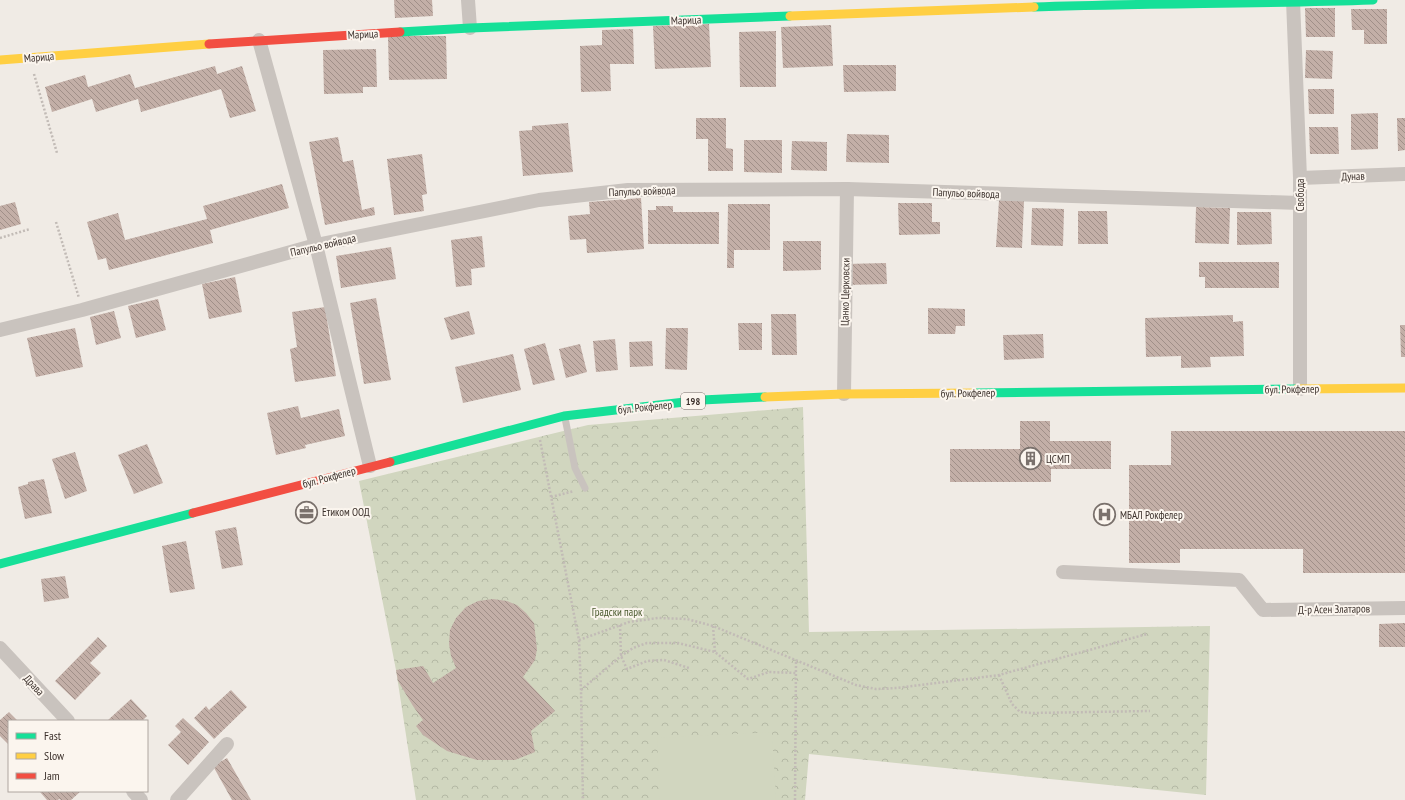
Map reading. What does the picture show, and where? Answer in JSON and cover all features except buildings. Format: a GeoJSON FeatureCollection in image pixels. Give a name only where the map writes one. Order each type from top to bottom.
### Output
{"type":"FeatureCollection","features":[{"type":"Feature","properties":{"kind":"main road","name":"Марица"},"geometry":{"type":"LineString","coordinates":[[0,60],[259,40],[470,28],[883,9],[1089,2],[1373,0]]}},
{"type":"Feature","properties":{"kind":"main road","name":"бул. Рокфелер"},"geometry":{"type":"LineString","coordinates":[[0,564],[564,416],[702,400],[844,394],[1405,388]]}},
{"type":"Feature","properties":{"kind":"street"},"geometry":{"type":"LineString","coordinates":[[468,0],[470,28]]}},
{"type":"Feature","properties":{"kind":"street","name":"Свобода"},"geometry":{"type":"LineString","coordinates":[[1293,1],[1300,178],[1300,389]]}},
{"type":"Feature","properties":{"kind":"street"},"geometry":{"type":"LineString","coordinates":[[259,40],[316,245],[370,466]]}},
{"type":"Feature","properties":{"kind":"street","name":"Дунав"},"geometry":{"type":"LineString","coordinates":[[1300,178],[1405,174]]}},
{"type":"Feature","properties":{"kind":"street","name":"Папульо войвода"},"geometry":{"type":"LineString","coordinates":[[0,330],[82,310],[316,245],[539,200],[628,190],[847,189],[1300,203]]}},
{"type":"Feature","properties":{"kind":"street","name":"Цанко Церковски"},"geometry":{"type":"LineString","coordinates":[[844,394],[847,189]]}},
{"type":"Feature","properties":{"kind":"street","name":"Д-р Асен Златаров"},"geometry":{"type":"LineString","coordinates":[[1063,572],[1239,580],[1263,610],[1405,608]]}},
{"type":"Feature","properties":{"kind":"street","name":"Драва"},"geometry":{"type":"LineString","coordinates":[[0,648],[67,720]]}},
{"type":"Feature","properties":{"kind":"street"},"geometry":{"type":"LineString","coordinates":[[176,800],[227,744]]}},
{"type":"Feature","properties":{"kind":"street"},"geometry":{"type":"LineString","coordinates":[[134,792],[141,800]]}},
{"type":"Feature","properties":{"kind":"lane"},"geometry":{"type":"LineString","coordinates":[[564,416],[575,468],[585,488]]}},
{"type":"Feature","properties":{"kind":"path"},"geometry":{"type":"LineString","coordinates":[[29,58],[57,154]]}},
{"type":"Feature","properties":{"kind":"path"},"geometry":{"type":"LineString","coordinates":[[56,222],[82,310]]}},
{"type":"Feature","properties":{"kind":"path"},"geometry":{"type":"LineString","coordinates":[[0,238],[30,229]]}},
{"type":"Feature","properties":{"kind":"path"},"geometry":{"type":"LineString","coordinates":[[536,423],[552,497],[579,640],[582,800]]}},
{"type":"Feature","properties":{"kind":"path"},"geometry":{"type":"LineString","coordinates":[[552,497],[585,488]]}},
{"type":"Feature","properties":{"kind":"path"},"geometry":{"type":"LineString","coordinates":[[579,640],[629,622],[658,618],[688,619],[713,626],[856,685],[876,689],[897,688],[999,675],[1148,634]]}},
{"type":"Feature","properties":{"kind":"path"},"geometry":{"type":"LineString","coordinates":[[620,625],[621,656],[627,669],[647,661],[664,660],[689,668]]}},
{"type":"Feature","properties":{"kind":"path"},"geometry":{"type":"LineString","coordinates":[[713,626],[715,652]]}},
{"type":"Feature","properties":{"kind":"path"},"geometry":{"type":"LineString","coordinates":[[581,690],[621,656],[633,648],[647,643],[678,643],[715,652],[748,679],[769,672],[796,673]]}},
{"type":"Feature","properties":{"kind":"path"},"geometry":{"type":"LineString","coordinates":[[795,800],[796,660]]}},
{"type":"Feature","properties":{"kind":"path"},"geometry":{"type":"LineString","coordinates":[[999,675],[1012,704],[1020,712],[1032,714],[1150,711]]}},
{"type":"Feature","properties":{"kind":"green space","name":"Градски парк"},"geometry":{"type":"Polygon","coordinates":[[[803,407],[809,632],[1210,626],[1206,795],[809,754],[805,800],[416,800],[396,670],[359,481],[588,425],[803,407]]]}},
{"type":"Feature","properties":{"kind":"green space"},"geometry":{"type":"Polygon","coordinates":[[[772,732],[776,800],[660,800],[657,738],[772,732]]]}},
{"type":"Feature","properties":{"kind":"traffic: fast"},"geometry":{"type":"LineString","coordinates":[[1034,7],[1373,0]]}},
{"type":"Feature","properties":{"kind":"traffic: fast"},"geometry":{"type":"LineString","coordinates":[[400,32],[790,16]]}},
{"type":"Feature","properties":{"kind":"traffic: fast"},"geometry":{"type":"LineString","coordinates":[[974,393],[1297,389]]}},
{"type":"Feature","properties":{"kind":"traffic: fast"},"geometry":{"type":"LineString","coordinates":[[390,462],[564,416],[702,400],[765,397]]}},
{"type":"Feature","properties":{"kind":"traffic: fast"},"geometry":{"type":"LineString","coordinates":[[0,564],[193,513]]}},
{"type":"Feature","properties":{"kind":"traffic: slow"},"geometry":{"type":"LineString","coordinates":[[790,16],[1034,7]]}},
{"type":"Feature","properties":{"kind":"traffic: slow"},"geometry":{"type":"LineString","coordinates":[[0,60],[209,44]]}},
{"type":"Feature","properties":{"kind":"traffic: slow"},"geometry":{"type":"LineString","coordinates":[[1297,389],[1405,388]]}},
{"type":"Feature","properties":{"kind":"traffic: slow"},"geometry":{"type":"LineString","coordinates":[[765,397],[844,394],[974,393]]}},
{"type":"Feature","properties":{"kind":"traffic: jam"},"geometry":{"type":"LineString","coordinates":[[209,44],[400,32]]}},
{"type":"Feature","properties":{"kind":"traffic: jam"},"geometry":{"type":"LineString","coordinates":[[193,513],[390,462]]}},
{"type":"Feature","properties":{"kind":"place","name":"ЦСМП"},"geometry":{"type":"Point","coordinates":[1031,459]}},
{"type":"Feature","properties":{"kind":"place","name":"Етиком ООД"},"geometry":{"type":"Point","coordinates":[306,512]}},
{"type":"Feature","properties":{"kind":"place","name":"МБАЛ Рокфелер"},"geometry":{"type":"Point","coordinates":[1105,515]}}]}
